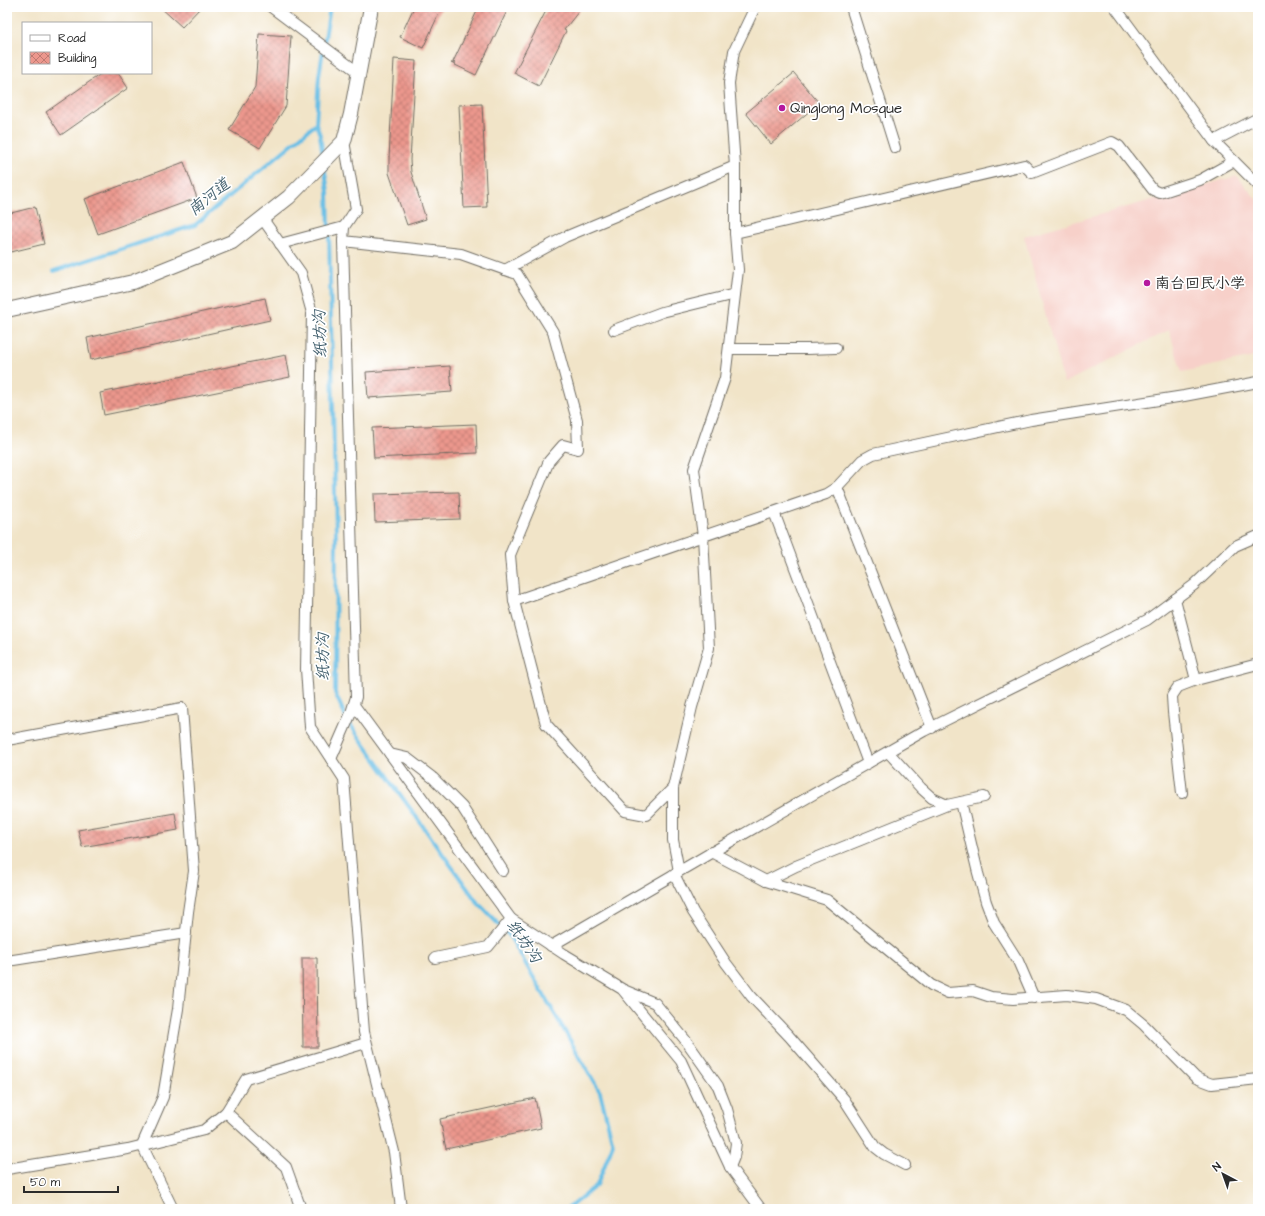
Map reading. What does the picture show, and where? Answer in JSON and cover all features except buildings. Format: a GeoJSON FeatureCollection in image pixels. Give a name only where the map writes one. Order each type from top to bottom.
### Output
{"type":"FeatureCollection","features":[{"type":"Feature","properties":{"kind":"street"},"geometry":{"type":"LineString","coordinates":[[271,7],[359,73]]}},
{"type":"Feature","properties":{"kind":"street"},"geometry":{"type":"LineString","coordinates":[[280,244],[339,228],[356,209],[344,141],[359,73],[371,7]]}},
{"type":"Feature","properties":{"kind":"street"},"geometry":{"type":"LineString","coordinates":[[755,7],[734,51],[729,83],[735,166],[735,233],[738,270],[725,378],[694,469],[703,536],[709,648],[692,707],[673,788],[673,840],[677,872],[693,912],[726,963],[751,996],[789,1036],[844,1099],[875,1147],[884,1154],[905,1165]]}},
{"type":"Feature","properties":{"kind":"street"},"geometry":{"type":"LineString","coordinates":[[851,7],[895,148]]}},
{"type":"Feature","properties":{"kind":"street"},"geometry":{"type":"LineString","coordinates":[[1115,7],[1214,141],[1258,186]]}},
{"type":"Feature","properties":{"kind":"street"},"geometry":{"type":"LineString","coordinates":[[1214,141],[1258,118]]}},
{"type":"Feature","properties":{"kind":"street"},"geometry":{"type":"LineString","coordinates":[[7,310],[133,282],[232,242],[289,197],[344,141]]}},
{"type":"Feature","properties":{"kind":"street"},"geometry":{"type":"LineString","coordinates":[[735,233],[1024,165],[1032,173],[1112,142],[1118,146],[1153,190],[1160,193],[1200,180],[1234,161]]}},
{"type":"Feature","properties":{"kind":"street"},"geometry":{"type":"LineString","coordinates":[[505,270],[564,237],[735,166]]}},
{"type":"Feature","properties":{"kind":"street"},"geometry":{"type":"LineString","coordinates":[[262,218],[301,273],[312,314],[306,669],[310,727],[344,780],[364,1032],[394,1152],[401,1209]]}},
{"type":"Feature","properties":{"kind":"street"},"geometry":{"type":"LineString","coordinates":[[331,759],[356,697],[343,241],[339,228]]}},
{"type":"Feature","properties":{"kind":"street"},"geometry":{"type":"LineString","coordinates":[[343,241],[461,254],[517,274],[553,332],[577,420],[578,449],[563,445],[549,461],[526,513],[510,555],[514,601],[546,724],[624,811],[646,815],[673,788]]}},
{"type":"Feature","properties":{"kind":"street"},"geometry":{"type":"LineString","coordinates":[[614,330],[662,312],[735,294]]}},
{"type":"Feature","properties":{"kind":"street"},"geometry":{"type":"LineString","coordinates":[[728,349],[836,348]]}},
{"type":"Feature","properties":{"kind":"street"},"geometry":{"type":"LineString","coordinates":[[514,601],[826,494],[837,487],[862,460],[874,454],[1031,420],[1184,396],[1258,382]]}},
{"type":"Feature","properties":{"kind":"street"},"geometry":{"type":"LineString","coordinates":[[837,487],[932,728]]}},
{"type":"Feature","properties":{"kind":"street"},"geometry":{"type":"LineString","coordinates":[[774,512],[868,763]]}},
{"type":"Feature","properties":{"kind":"street"},"geometry":{"type":"LineString","coordinates":[[551,946],[711,852],[888,752],[932,728],[1147,620],[1194,584],[1235,546],[1258,536]]}},
{"type":"Feature","properties":{"kind":"street"},"geometry":{"type":"LineString","coordinates":[[1175,599],[1196,680]]}},
{"type":"Feature","properties":{"kind":"street"},"geometry":{"type":"LineString","coordinates":[[1182,793],[1172,696],[1178,687],[1196,680],[1258,664]]}},
{"type":"Feature","properties":{"kind":"street"},"geometry":{"type":"LineString","coordinates":[[7,740],[182,708],[194,871],[178,1010],[163,1097],[142,1146],[173,1209]]}},
{"type":"Feature","properties":{"kind":"street"},"geometry":{"type":"LineString","coordinates":[[352,709],[390,754],[508,922],[622,989],[655,1004],[687,1042],[718,1086],[727,1109],[736,1143],[734,1157],[730,1167]]}},
{"type":"Feature","properties":{"kind":"street"},"geometry":{"type":"LineString","coordinates":[[888,752],[932,798],[947,805]]}},
{"type":"Feature","properties":{"kind":"street"},"geometry":{"type":"LineString","coordinates":[[390,754],[407,758],[433,778],[462,807],[503,872]]}},
{"type":"Feature","properties":{"kind":"street"},"geometry":{"type":"LineString","coordinates":[[766,882],[796,866],[947,805],[984,797]]}},
{"type":"Feature","properties":{"kind":"street"},"geometry":{"type":"LineString","coordinates":[[961,802],[980,880],[994,923],[1018,961],[1034,998]]}},
{"type":"Feature","properties":{"kind":"street"},"geometry":{"type":"LineString","coordinates":[[711,852],[766,882],[827,900],[931,985],[948,993],[974,991],[991,997],[1013,999],[1067,995],[1096,999],[1126,1010],[1144,1025],[1196,1078],[1212,1084],[1258,1079]]}},
{"type":"Feature","properties":{"kind":"street"},"geometry":{"type":"LineString","coordinates":[[435,958],[488,947],[508,922]]}},
{"type":"Feature","properties":{"kind":"street"},"geometry":{"type":"LineString","coordinates":[[7,961],[186,933]]}},
{"type":"Feature","properties":{"kind":"street"},"geometry":{"type":"LineString","coordinates":[[622,989],[681,1061],[730,1167],[761,1209]]}},
{"type":"Feature","properties":{"kind":"street"},"geometry":{"type":"LineString","coordinates":[[7,1169],[128,1149],[204,1130],[226,1112],[246,1079],[366,1043]]}},
{"type":"Feature","properties":{"kind":"street"},"geometry":{"type":"LineString","coordinates":[[226,1112],[286,1167],[301,1209]]}},
{"type":"Feature","properties":{"kind":"shaded area","name":"南台回民小学"},"geometry":{"type":"Polygon","coordinates":[[[1237,176],[1258,201],[1258,356],[1182,372],[1169,330],[1064,383],[1024,236],[1237,176]]]}},
{"type":"Feature","properties":{"kind":"waterway","name":"纸坊沟"},"geometry":{"type":"LineString","coordinates":[[323,157],[320,135],[316,124],[319,76],[330,7]]}},
{"type":"Feature","properties":{"kind":"waterway","name":"南河道"},"geometry":{"type":"LineString","coordinates":[[54,271],[195,225],[316,124]]}},
{"type":"Feature","properties":{"kind":"waterway","name":"纸坊沟"},"geometry":{"type":"LineString","coordinates":[[324,165],[328,191],[336,535],[335,693],[347,720],[477,902],[509,935],[600,1092],[613,1144],[597,1185],[567,1209]]}},
{"type":"Feature","properties":{"kind":"place","name":"Qinglong Mosque"},"geometry":{"type":"Point","coordinates":[782,108]}},
{"type":"Feature","properties":{"kind":"place","name":"南台回民小学"},"geometry":{"type":"Point","coordinates":[1147,283]}}]}
